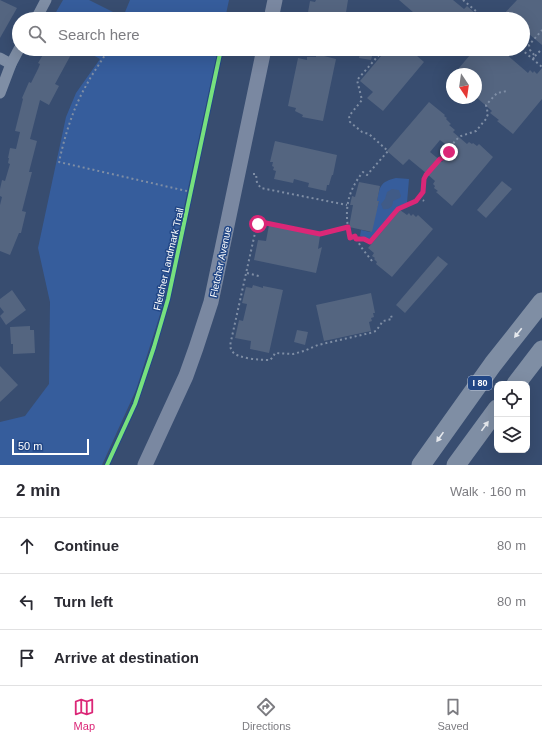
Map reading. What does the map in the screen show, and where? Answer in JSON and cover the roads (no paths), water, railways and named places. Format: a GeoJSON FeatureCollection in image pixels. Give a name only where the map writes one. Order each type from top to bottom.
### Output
{"type":"FeatureCollection","features":[{"type":"Feature","properties":{"kind":"highway","name":"I 80"},"geometry":{"type":"LineString","coordinates":[[421,465],[494,364],[542,302]]}},
{"type":"Feature","properties":{"kind":"highway"},"geometry":{"type":"LineString","coordinates":[[518,381],[542,350]]}},
{"type":"Feature","properties":{"kind":"highway"},"geometry":{"type":"LineString","coordinates":[[456,465],[494,413]]}},
{"type":"Feature","properties":{"kind":"main road"},"geometry":{"type":"LineString","coordinates":[[272,12],[275,0]]}},
{"type":"Feature","properties":{"kind":"main road","name":"Fletcher Avenue"},"geometry":{"type":"LineString","coordinates":[[145,465],[186,376],[209,309],[263,56]]}},
{"type":"Feature","properties":{"kind":"street"},"geometry":{"type":"LineString","coordinates":[[40,12],[46,0]]}},
{"type":"Feature","properties":{"kind":"street"},"geometry":{"type":"LineString","coordinates":[[0,93],[15,56]]}},
{"type":"Feature","properties":{"kind":"street"},"geometry":{"type":"LineString","coordinates":[[0,58],[11,64]]}}]}
